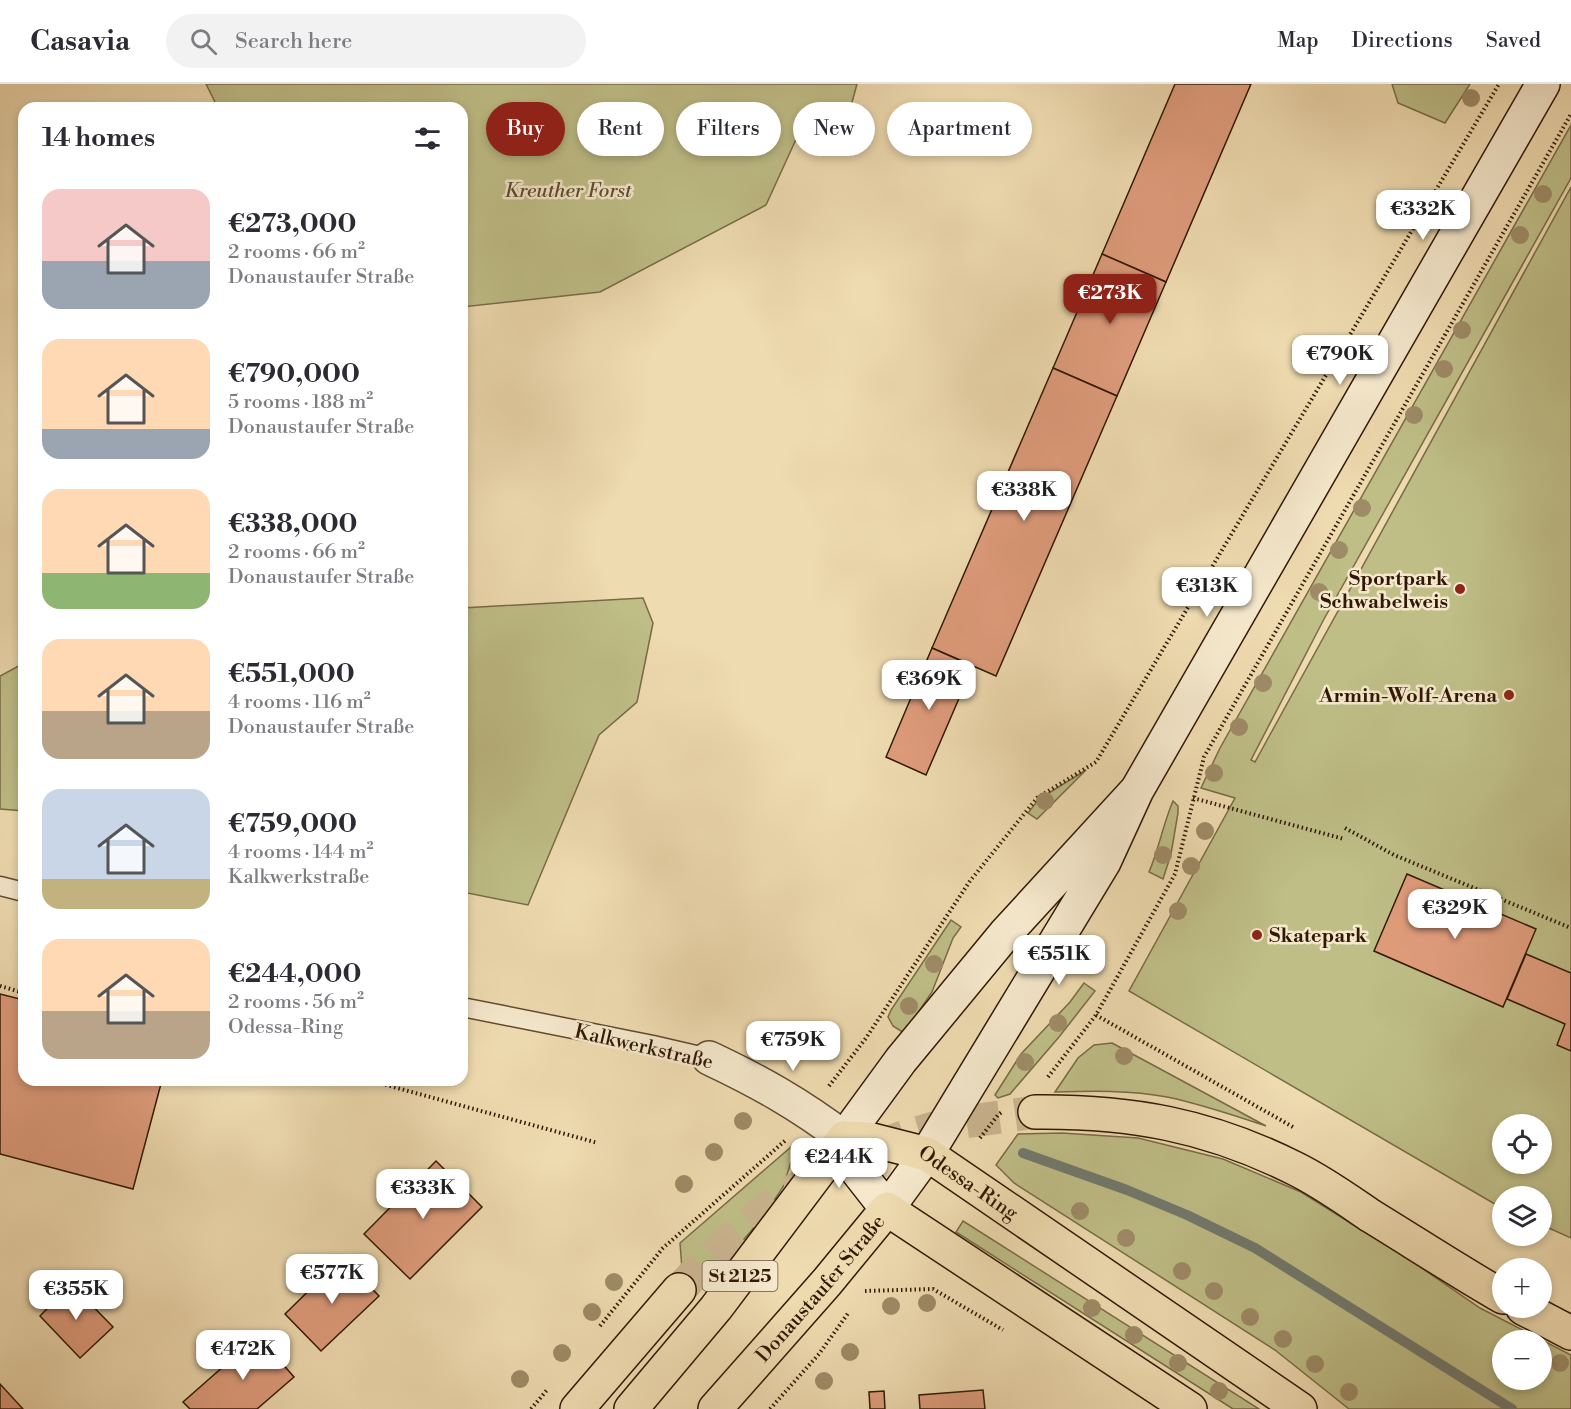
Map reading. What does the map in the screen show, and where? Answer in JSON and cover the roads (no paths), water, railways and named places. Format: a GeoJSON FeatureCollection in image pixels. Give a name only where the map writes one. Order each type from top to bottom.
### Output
{"type":"FeatureCollection","features":[{"type":"Feature","properties":{"kind":"main road","name":"Donaustaufer Straße"},"geometry":{"type":"LineString","coordinates":[[715,1409],[827,1282],[887,1209],[927,1154],[1104,862],[1137,790],[1543,84]]}},
{"type":"Feature","properties":{"kind":"main road","name":"Donaustaufer Straße"},"geometry":{"type":"LineString","coordinates":[[631,1409],[716,1308],[901,1060],[1005,934],[1137,790]]}},
{"type":"Feature","properties":{"kind":"main road","name":"Kalkwerkstraße"},"geometry":{"type":"LineString","coordinates":[[709,1058],[758,1081],[809,1111],[844,1138]]}},
{"type":"Feature","properties":{"kind":"main road"},"geometry":{"type":"LineString","coordinates":[[1027,1103],[1169,1122],[1212,1134],[1255,1150],[1296,1169],[1492,1291]]}},
{"type":"Feature","properties":{"kind":"main road","name":"Odessa-Ring"},"geometry":{"type":"LineString","coordinates":[[844,1138],[867,1139],[927,1154],[1300,1409]]}},
{"type":"Feature","properties":{"kind":"main road"},"geometry":{"type":"LineString","coordinates":[[844,1138],[858,1172],[887,1209],[1190,1409]]}},
{"type":"Feature","properties":{"kind":"main road"},"geometry":{"type":"LineString","coordinates":[[577,1409],[680,1290]]}},
{"type":"Feature","properties":{"kind":"main road"},"geometry":{"type":"LineString","coordinates":[[1542,1318],[1571,1333]]}},
{"type":"Feature","properties":{"kind":"lane"},"geometry":{"type":"LineString","coordinates":[[0,885],[18,890]]}},
{"type":"Feature","properties":{"kind":"lane","name":"Kalkwerkstraße"},"geometry":{"type":"LineString","coordinates":[[468,1008],[709,1058]]}},
{"type":"Feature","properties":{"kind":"waterway"},"geometry":{"type":"LineString","coordinates":[[1023,1153],[1127,1190],[1187,1215],[1255,1248],[1512,1409]]}},
{"type":"Feature","properties":{"kind":"tunnel"},"geometry":{"type":"LineString","coordinates":[[873,1149],[944,1125],[1035,1112]]}},
{"type":"Feature","properties":{"kind":"tunnel"},"geometry":{"type":"LineString","coordinates":[[679,1290],[710,1257],[742,1229],[775,1203],[813,1178]]}},
{"type":"Feature","properties":{"kind":"place","name":"Sportpark Schwabelweis"},"geometry":{"type":"Point","coordinates":[1460,589]}},
{"type":"Feature","properties":{"kind":"place","name":"Armin-Wolf-Arena"},"geometry":{"type":"Point","coordinates":[1509,695]}},
{"type":"Feature","properties":{"kind":"place","name":"Skatepark"},"geometry":{"type":"Point","coordinates":[1257,935]}},
{"type":"Feature","properties":{"kind":"park label","name":"Kreuther Forst"},"geometry":{"type":"Point","coordinates":[568,190]}}]}
